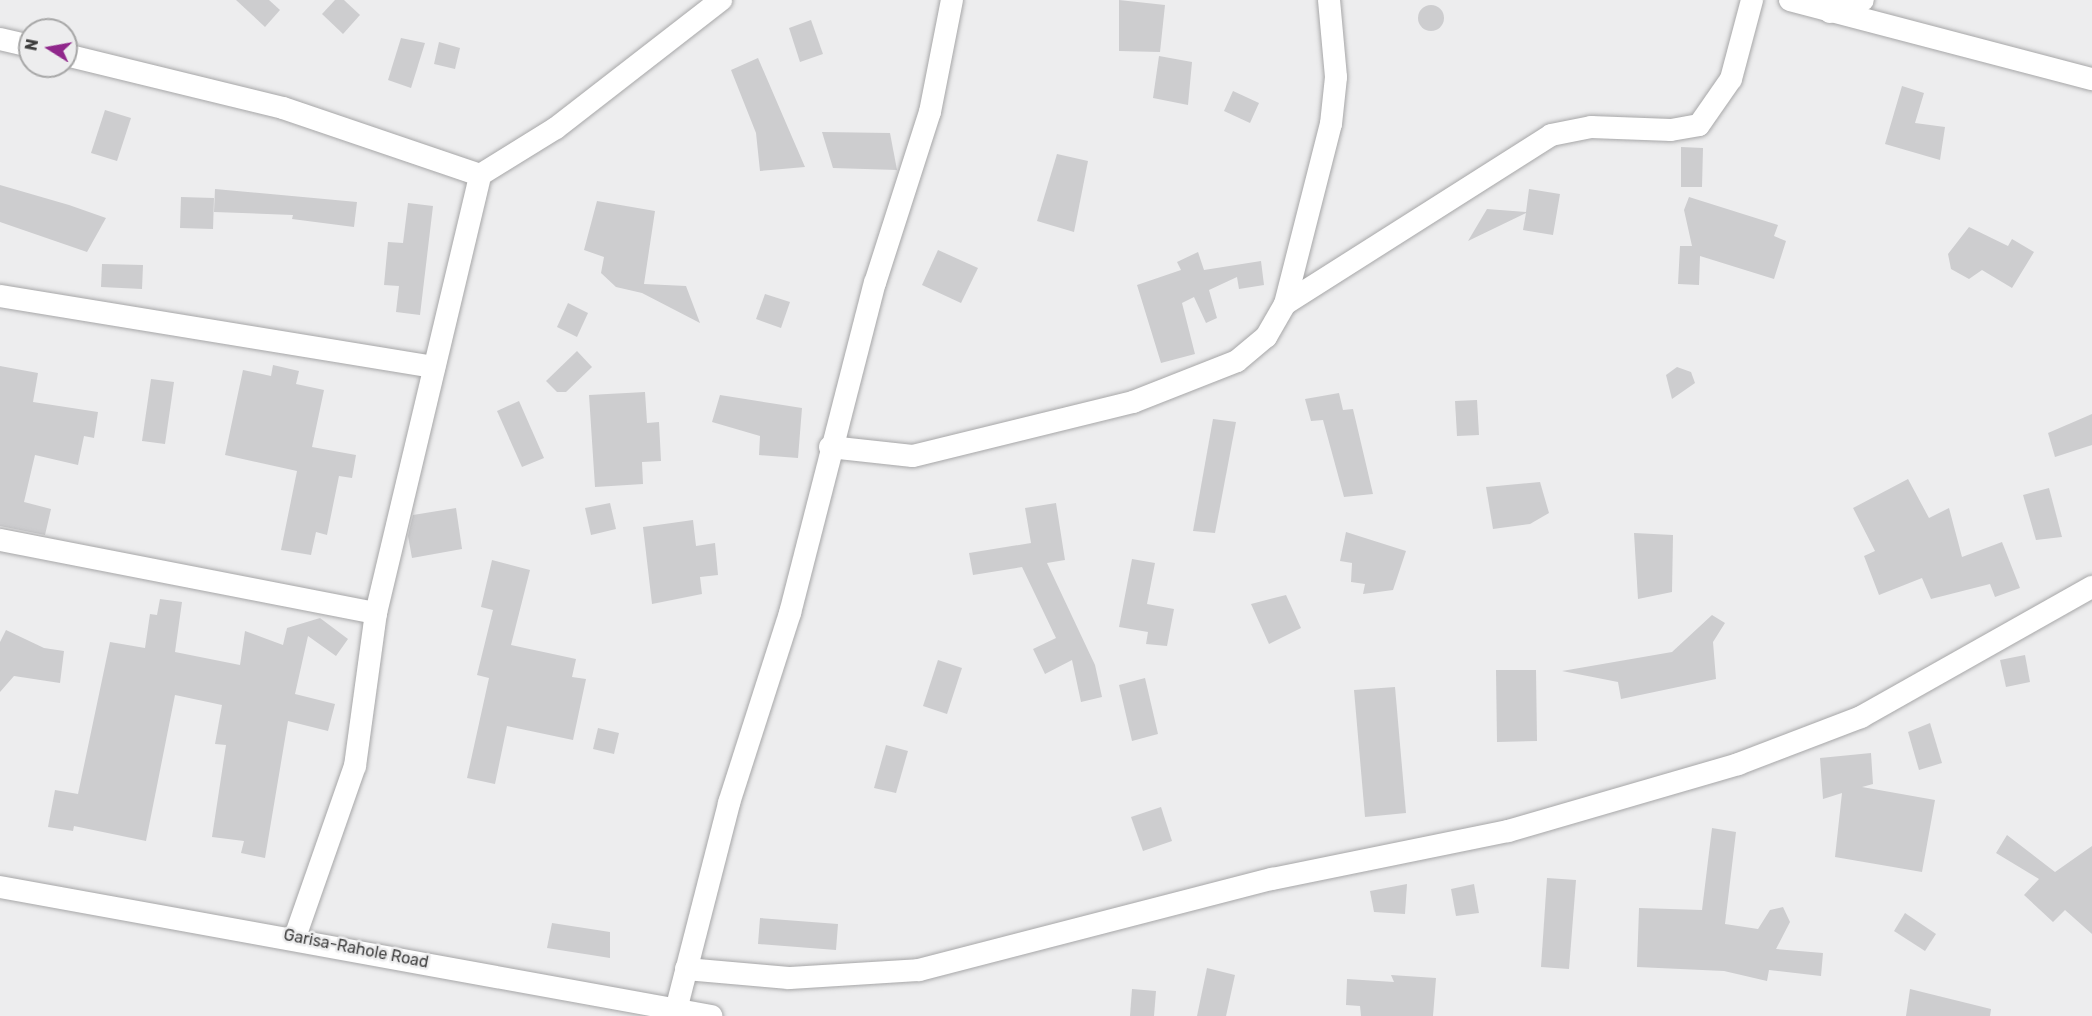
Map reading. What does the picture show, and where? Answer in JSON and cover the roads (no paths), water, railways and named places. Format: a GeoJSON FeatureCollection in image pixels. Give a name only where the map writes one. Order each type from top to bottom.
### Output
{"type":"FeatureCollection","features":[{"type":"Feature","properties":{"kind":"street"},"geometry":{"type":"LineString","coordinates":[[295,937],[355,766],[376,614],[480,175],[556,128],[721,0]]}},
{"type":"Feature","properties":{"kind":"street"},"geometry":{"type":"LineString","coordinates":[[676,1010],[729,803],[790,613],[875,283],[930,112],[952,0]]}},
{"type":"Feature","properties":{"kind":"street"},"geometry":{"type":"LineString","coordinates":[[831,447],[913,456],[1133,402],[1237,361],[1266,337],[1285,304],[1330,124],[1336,77],[1329,0]]}},
{"type":"Feature","properties":{"kind":"street"},"geometry":{"type":"LineString","coordinates":[[1285,304],[1551,135],[1591,127],[1671,130],[1700,126],[1731,79],[1752,0]]}},
{"type":"Feature","properties":{"kind":"street"},"geometry":{"type":"LineString","coordinates":[[1790,0],[2092,78]]}},
{"type":"Feature","properties":{"kind":"street"},"geometry":{"type":"LineString","coordinates":[[1830,12],[1863,0]]}},
{"type":"Feature","properties":{"kind":"street"},"geometry":{"type":"LineString","coordinates":[[0,39],[18,43]]}},
{"type":"Feature","properties":{"kind":"street"},"geometry":{"type":"LineString","coordinates":[[78,58],[282,108],[480,175]]}},
{"type":"Feature","properties":{"kind":"street"},"geometry":{"type":"LineString","coordinates":[[0,296],[434,367]]}},
{"type":"Feature","properties":{"kind":"street"},"geometry":{"type":"LineString","coordinates":[[0,540],[376,614]]}},
{"type":"Feature","properties":{"kind":"street"},"geometry":{"type":"LineString","coordinates":[[686,969],[789,978],[919,970],[1272,879],[1508,831],[1738,764],[1861,717],[2092,587]]}},
{"type":"Feature","properties":{"kind":"street","name":"Garisa-Rahole Road"},"geometry":{"type":"LineString","coordinates":[[0,887],[295,937],[711,1016]]}}]}
